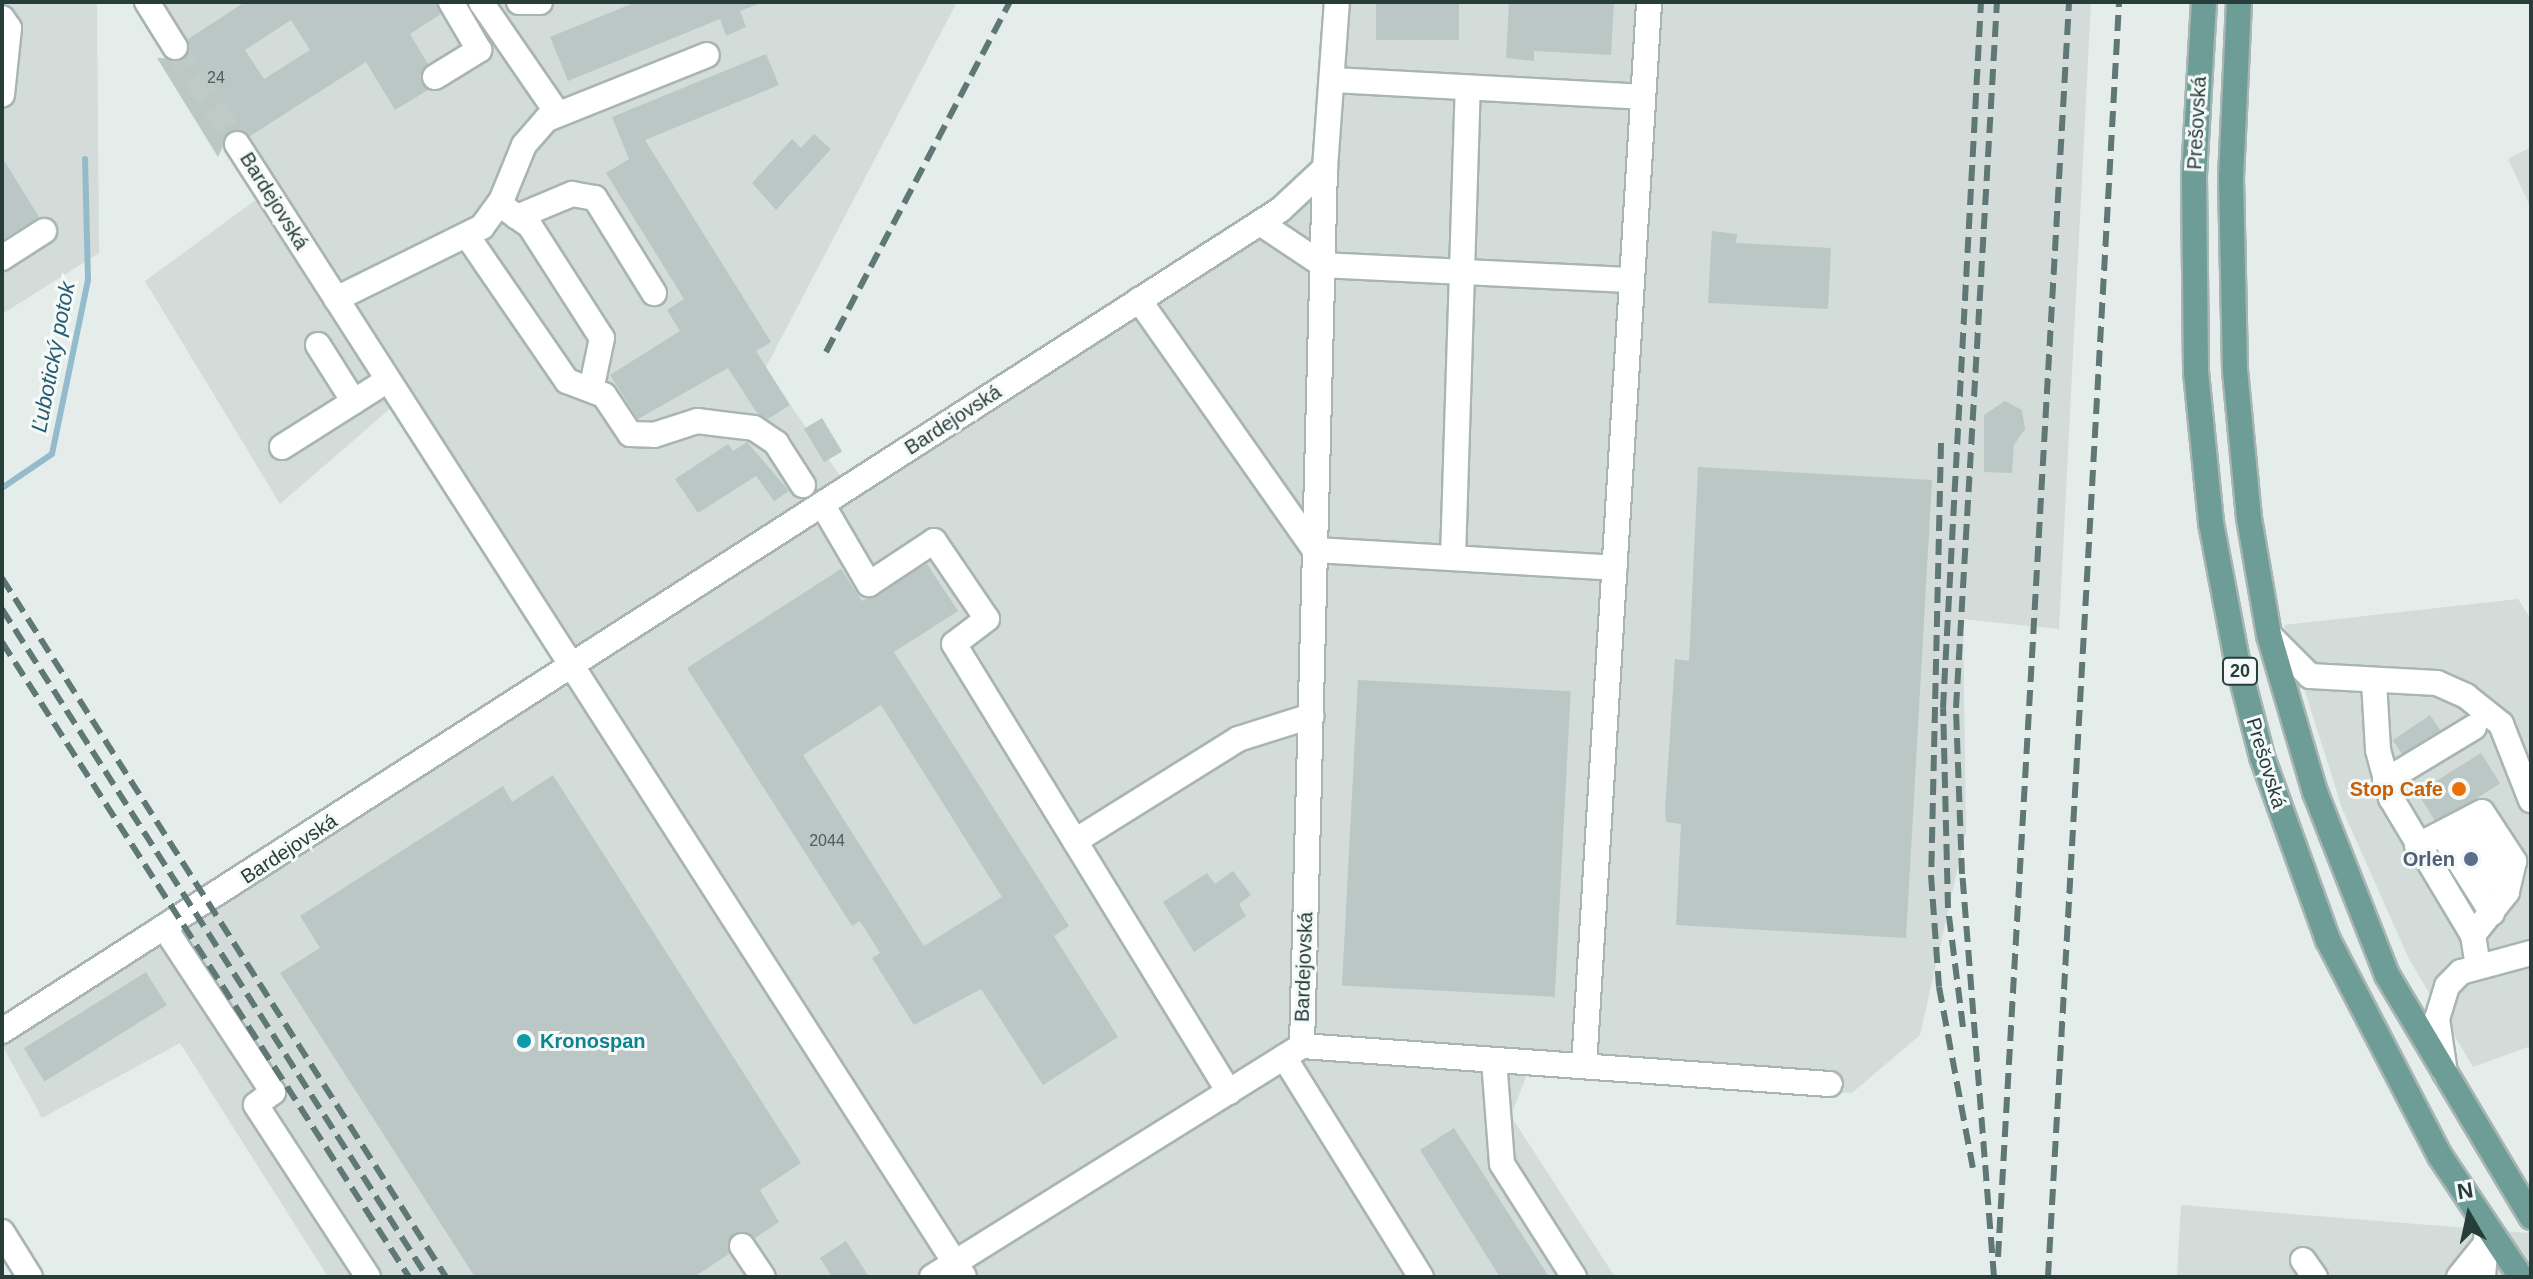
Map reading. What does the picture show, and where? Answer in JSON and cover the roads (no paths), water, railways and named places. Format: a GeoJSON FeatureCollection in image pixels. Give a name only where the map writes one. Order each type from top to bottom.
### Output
{"type":"FeatureCollection","features":[{"type":"Feature","properties":{"kind":"main road","name":"Prešovská"},"geometry":{"type":"LineString","coordinates":[[2204,2],[2194,177],[2196,372],[2211,523],[2237,660],[2265,768],[2328,940],[2415,1111],[2486,1236],[2521,1277]]}},
{"type":"Feature","properties":{"kind":"main road","name":"Prešovská"},"geometry":{"type":"LineString","coordinates":[[2239,2],[2231,178],[2235,370],[2249,518],[2269,635],[2342,867],[2387,975],[2447,1083],[2531,1217]]}},
{"type":"Feature","properties":{"kind":"street"},"geometry":{"type":"LineString","coordinates":[[147,2],[175,47]]}},
{"type":"Feature","properties":{"kind":"street"},"geometry":{"type":"LineString","coordinates":[[435,77],[479,50],[451,2]]}},
{"type":"Feature","properties":{"kind":"street"},"geometry":{"type":"LineString","coordinates":[[481,2],[558,114]]}},
{"type":"Feature","properties":{"kind":"street"},"geometry":{"type":"LineString","coordinates":[[519,2],[540,2]]}},
{"type":"Feature","properties":{"kind":"street","name":"Bardejovská"},"geometry":{"type":"LineString","coordinates":[[1337,2],[1325,168],[1311,716],[1293,1052],[1494,1060],[1830,1084]]}},
{"type":"Feature","properties":{"kind":"street"},"geometry":{"type":"LineString","coordinates":[[1584,1066],[1649,2]]}},
{"type":"Feature","properties":{"kind":"street"},"geometry":{"type":"LineString","coordinates":[[2,18],[9,28],[2,95]]}},
{"type":"Feature","properties":{"kind":"street"},"geometry":{"type":"LineString","coordinates":[[508,211],[524,145],[558,114],[707,55]]}},
{"type":"Feature","properties":{"kind":"street"},"geometry":{"type":"LineString","coordinates":[[1332,80],[1643,97]]}},
{"type":"Feature","properties":{"kind":"street"},"geometry":{"type":"LineString","coordinates":[[1453,558],[1468,88]]}},
{"type":"Feature","properties":{"kind":"street","name":"Bardejovská"},"geometry":{"type":"LineString","coordinates":[[237,144],[959,1270]]}},
{"type":"Feature","properties":{"kind":"street","name":"Bardejovská"},"geometry":{"type":"LineString","coordinates":[[2,1031],[1260,223],[1325,168]]}},
{"type":"Feature","properties":{"kind":"street"},"geometry":{"type":"LineString","coordinates":[[336,299],[468,237],[508,211],[572,194],[595,198],[654,293]]}},
{"type":"Feature","properties":{"kind":"street"},"geometry":{"type":"LineString","coordinates":[[508,211],[530,226],[602,338],[591,390]]}},
{"type":"Feature","properties":{"kind":"street"},"geometry":{"type":"LineString","coordinates":[[1260,223],[1323,265],[1632,280]]}},
{"type":"Feature","properties":{"kind":"street"},"geometry":{"type":"LineString","coordinates":[[2,258],[44,231]]}},
{"type":"Feature","properties":{"kind":"street"},"geometry":{"type":"LineString","coordinates":[[468,237],[567,381],[604,395],[630,434],[654,435],[697,421],[754,428],[776,443],[803,485]]}},
{"type":"Feature","properties":{"kind":"street"},"geometry":{"type":"LineString","coordinates":[[1139,300],[1315,550],[1614,568]]}},
{"type":"Feature","properties":{"kind":"street"},"geometry":{"type":"LineString","coordinates":[[318,345],[354,402]]}},
{"type":"Feature","properties":{"kind":"street"},"geometry":{"type":"LineString","coordinates":[[282,447],[388,380]]}},
{"type":"Feature","properties":{"kind":"street"},"geometry":{"type":"LineString","coordinates":[[822,504],[869,584],[934,541],[987,619],[954,644],[1229,1092]]}},
{"type":"Feature","properties":{"kind":"street"},"geometry":{"type":"LineString","coordinates":[[2269,635],[2310,676],[2374,682],[2437,683],[2488,711],[2501,724],[2531,800]]}},
{"type":"Feature","properties":{"kind":"street"},"geometry":{"type":"LineString","coordinates":[[2374,682],[2385,781],[2417,846],[2473,935],[2478,966]]}},
{"type":"Feature","properties":{"kind":"street"},"geometry":{"type":"LineString","coordinates":[[1075,841],[1238,739],[1311,716]]}},
{"type":"Feature","properties":{"kind":"street"},"geometry":{"type":"LineString","coordinates":[[2385,781],[2474,727]]}},
{"type":"Feature","properties":{"kind":"street"},"geometry":{"type":"LineString","coordinates":[[2417,846],[2453,831],[2482,812],[2514,861],[2507,892],[2473,935]]}},
{"type":"Feature","properties":{"kind":"street"},"geometry":{"type":"LineString","coordinates":[[2453,831],[2492,913]]}},
{"type":"Feature","properties":{"kind":"street"},"geometry":{"type":"LineString","coordinates":[[164,927],[273,1092],[256,1105],[368,1277]]}},
{"type":"Feature","properties":{"kind":"street","name":"Prešovská"},"geometry":{"type":"LineString","coordinates":[[2447,1083],[2440,1003],[2461,972],[2530,952]]}},
{"type":"Feature","properties":{"kind":"street"},"geometry":{"type":"LineString","coordinates":[[932,1277],[959,1270],[1293,1052],[1421,1277]]}},
{"type":"Feature","properties":{"kind":"street"},"geometry":{"type":"LineString","coordinates":[[1494,1060],[1502,1164],[1574,1277]]}},
{"type":"Feature","properties":{"kind":"street"},"geometry":{"type":"LineString","coordinates":[[2,1232],[30,1277]]}},
{"type":"Feature","properties":{"kind":"street"},"geometry":{"type":"LineString","coordinates":[[2459,1277],[2486,1236]]}},
{"type":"Feature","properties":{"kind":"street"},"geometry":{"type":"LineString","coordinates":[[2483,1277],[2486,1236]]}},
{"type":"Feature","properties":{"kind":"street"},"geometry":{"type":"LineString","coordinates":[[742,1246],[763,1277]]}},
{"type":"Feature","properties":{"kind":"waterway","name":"Ľubotický potok"},"geometry":{"type":"LineString","coordinates":[[2,488],[52,454],[88,280],[85,159]]}},
{"type":"Feature","properties":{"kind":"tunnel"},"geometry":{"type":"LineString","coordinates":[[175,47],[237,144]]}},
{"type":"Feature","properties":{"kind":"railway"},"geometry":{"type":"LineString","coordinates":[[826,352],[1010,2]]}},
{"type":"Feature","properties":{"kind":"railway"},"geometry":{"type":"LineString","coordinates":[[1963,1027],[1948,908],[1943,708],[1981,2]]}},
{"type":"Feature","properties":{"kind":"railway"},"geometry":{"type":"LineString","coordinates":[[1994,1277],[1962,874],[1956,708],[1997,2]]}},
{"type":"Feature","properties":{"kind":"railway"},"geometry":{"type":"LineString","coordinates":[[1998,1257],[2069,2]]}},
{"type":"Feature","properties":{"kind":"railway"},"geometry":{"type":"LineString","coordinates":[[2048,1277],[2119,2]]}},
{"type":"Feature","properties":{"kind":"railway"},"geometry":{"type":"LineString","coordinates":[[1941,443],[1931,875],[1939,987],[1973,1168]]}},
{"type":"Feature","properties":{"kind":"railway"},"geometry":{"type":"LineString","coordinates":[[2,578],[446,1277]]}},
{"type":"Feature","properties":{"kind":"railway"},"geometry":{"type":"LineString","coordinates":[[2,609],[427,1277]]}},
{"type":"Feature","properties":{"kind":"railway"},"geometry":{"type":"LineString","coordinates":[[2,642],[409,1277]]}},
{"type":"Feature","properties":{"kind":"place","name":"Stop Cafe"},"geometry":{"type":"Point","coordinates":[2459,789]}},
{"type":"Feature","properties":{"kind":"place","name":"Orlen"},"geometry":{"type":"Point","coordinates":[2471,859]}},
{"type":"Feature","properties":{"kind":"place","name":"Kronospan"},"geometry":{"type":"Point","coordinates":[524,1041]}}]}
